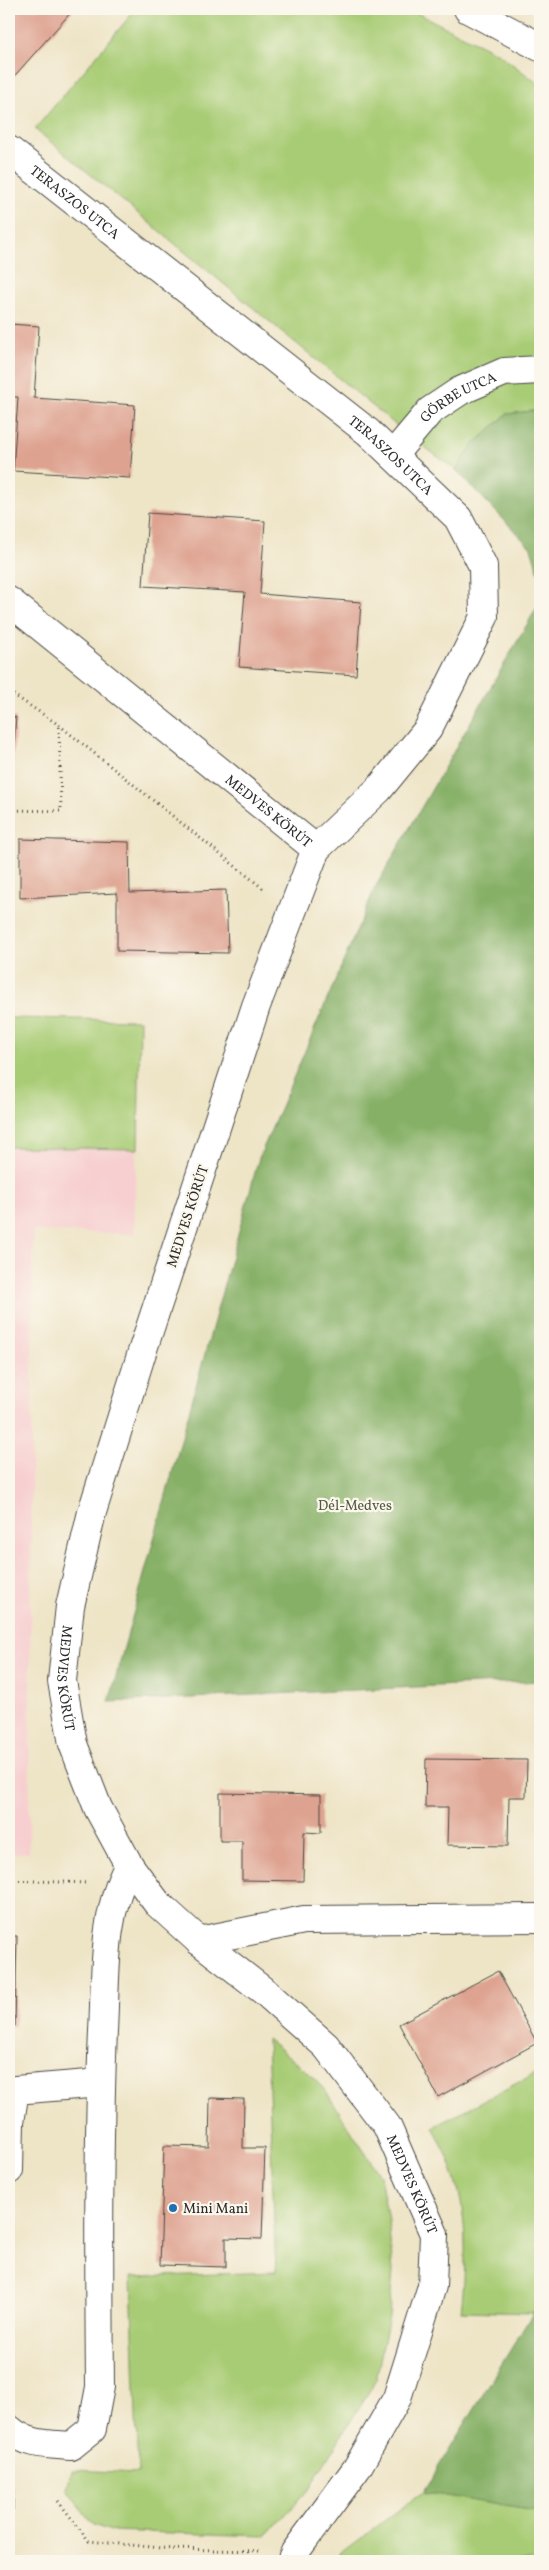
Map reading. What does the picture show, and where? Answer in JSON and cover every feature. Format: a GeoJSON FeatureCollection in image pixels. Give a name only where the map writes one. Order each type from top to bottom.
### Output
{"type":"FeatureCollection","features":[{"type":"Feature","properties":{"kind":"street"},"geometry":{"type":"LineString","coordinates":[[468,9],[540,47]]}},
{"type":"Feature","properties":{"kind":"street","name":"TERASZOS UTCA"},"geometry":{"type":"LineString","coordinates":[[9,150],[368,432],[458,518],[484,566],[484,617],[428,729],[379,789],[316,849]]}},
{"type":"Feature","properties":{"kind":"street","name":"GÖRBE UTCA"},"geometry":{"type":"LineString","coordinates":[[393,455],[430,411],[460,391],[504,372],[540,370]]}},
{"type":"Feature","properties":{"kind":"street","name":"MEDVES KÖRÚT"},"geometry":{"type":"LineString","coordinates":[[9,601],[316,849],[256,1006],[143,1349],[92,1512],[70,1606],[62,1681],[73,1744],[124,1874],[199,1941],[265,1992],[326,2046],[386,2126],[434,2234],[432,2286],[397,2398],[357,2468],[293,2557]]}},
{"type":"Feature","properties":{"kind":"street"},"geometry":{"type":"LineString","coordinates":[[9,2429],[19,2438],[38,2444],[71,2446],[92,2429],[100,2387],[101,2083],[108,1941],[124,1874]]}},
{"type":"Feature","properties":{"kind":"street"},"geometry":{"type":"LineString","coordinates":[[199,1941],[304,1920],[540,1918]]}},
{"type":"Feature","properties":{"kind":"street"},"geometry":{"type":"LineString","coordinates":[[9,2170],[10,2122],[15,2090],[101,2083]]}},
{"type":"Feature","properties":{"kind":"path"},"geometry":{"type":"LineString","coordinates":[[9,692],[59,725],[258,884],[291,914]]}},
{"type":"Feature","properties":{"kind":"path"},"geometry":{"type":"LineString","coordinates":[[9,810],[61,811],[59,725]]}},
{"type":"Feature","properties":{"kind":"path"},"geometry":{"type":"LineString","coordinates":[[9,1880],[124,1874]]}},
{"type":"Feature","properties":{"kind":"path"},"geometry":{"type":"LineString","coordinates":[[58,2501],[89,2541],[293,2557]]}},
{"type":"Feature","properties":{"kind":"shaded area"},"geometry":{"type":"Polygon","coordinates":[[[9,1018],[140,1020],[134,1234],[33,1231],[29,1853],[9,1853],[9,1018]]]}},
{"type":"Feature","properties":{"kind":"green space"},"geometry":{"type":"Polygon","coordinates":[[[136,9],[409,9],[499,54],[540,85],[540,410],[507,414],[473,445],[456,470],[408,435],[35,129],[136,9]]]}},
{"type":"Feature","properties":{"kind":"green space"},"geometry":{"type":"Polygon","coordinates":[[[540,410],[540,577],[531,548],[456,470],[473,445],[507,414],[540,410]]]}},
{"type":"Feature","properties":{"kind":"green space","name":"Dél-Medves"},"geometry":{"type":"Polygon","coordinates":[[[540,602],[540,1681],[109,1702],[259,1158],[375,888],[540,602]]]}},
{"type":"Feature","properties":{"kind":"green space"},"geometry":{"type":"Polygon","coordinates":[[[9,1018],[140,1020],[138,1149],[9,1147],[9,1018]]]}},
{"type":"Feature","properties":{"kind":"green space"},"geometry":{"type":"Polygon","coordinates":[[[267,2039],[301,2066],[325,2090],[380,2176],[388,2220],[393,2271],[389,2316],[376,2380],[308,2490],[266,2536],[111,2531],[93,2525],[67,2489],[72,2470],[138,2473],[131,2277],[276,2272],[267,2039]]]}},
{"type":"Feature","properties":{"kind":"green space"},"geometry":{"type":"Polygon","coordinates":[[[540,2071],[540,2307],[533,2313],[461,2311],[465,2262],[463,2216],[453,2172],[445,2150],[433,2127],[540,2071]]]}},
{"type":"Feature","properties":{"kind":"green space"},"geometry":{"type":"Polygon","coordinates":[[[540,2307],[540,2512],[423,2492],[533,2313],[540,2307]]]}},
{"type":"Feature","properties":{"kind":"green space"},"geometry":{"type":"Polygon","coordinates":[[[423,2492],[540,2512],[540,2561],[337,2561],[340,2554],[423,2492]]]}},
{"type":"Feature","properties":{"kind":"building"},"geometry":{"type":"Polygon","coordinates":[[[9,9],[74,9],[9,82],[9,9]]]}},
{"type":"Feature","properties":{"kind":"building"},"geometry":{"type":"Polygon","coordinates":[[[9,324],[39,326],[34,398],[135,405],[130,478],[13,471],[18,397],[9,397],[9,324]]]}},
{"type":"Feature","properties":{"kind":"building"},"geometry":{"type":"Polygon","coordinates":[[[148,513],[265,521],[260,594],[361,602],[356,675],[239,667],[245,592],[143,586],[148,513]]]}},
{"type":"Feature","properties":{"kind":"building"},"geometry":{"type":"Polygon","coordinates":[[[16,717],[11,779],[9,779],[9,718],[16,717]]]}},
{"type":"Feature","properties":{"kind":"building"},"geometry":{"type":"Polygon","coordinates":[[[20,839],[129,842],[130,893],[226,890],[228,953],[117,951],[117,893],[20,898],[20,839]]]}},
{"type":"Feature","properties":{"kind":"building"},"geometry":{"type":"Polygon","coordinates":[[[426,1759],[527,1760],[526,1797],[509,1797],[508,1846],[447,1845],[448,1807],[425,1807],[426,1759]]]}},
{"type":"Feature","properties":{"kind":"building"},"geometry":{"type":"Polygon","coordinates":[[[220,1793],[321,1795],[321,1833],[304,1832],[303,1881],[242,1880],[242,1841],[220,1841],[220,1793]]]}},
{"type":"Feature","properties":{"kind":"building"},"geometry":{"type":"Polygon","coordinates":[[[9,1936],[17,1936],[15,2026],[9,2026],[9,1936]]]}},
{"type":"Feature","properties":{"kind":"building"},"geometry":{"type":"Polygon","coordinates":[[[498,1971],[537,2043],[438,2097],[399,2024],[498,1971]]]}},
{"type":"Feature","properties":{"kind":"building"},"geometry":{"type":"Polygon","coordinates":[[[210,2098],[244,2099],[243,2148],[265,2148],[262,2239],[226,2238],[226,2267],[160,2265],[164,2146],[209,2147],[210,2098]]]}},
{"type":"Feature","properties":{"kind":"building"},"geometry":{"type":"Polygon","coordinates":[[[9,2487],[13,2487],[13,2511],[9,2511],[9,2487]]]}},
{"type":"Feature","properties":{"kind":"place","name":"Mini Mani"},"geometry":{"type":"Point","coordinates":[173,2208]}}]}
